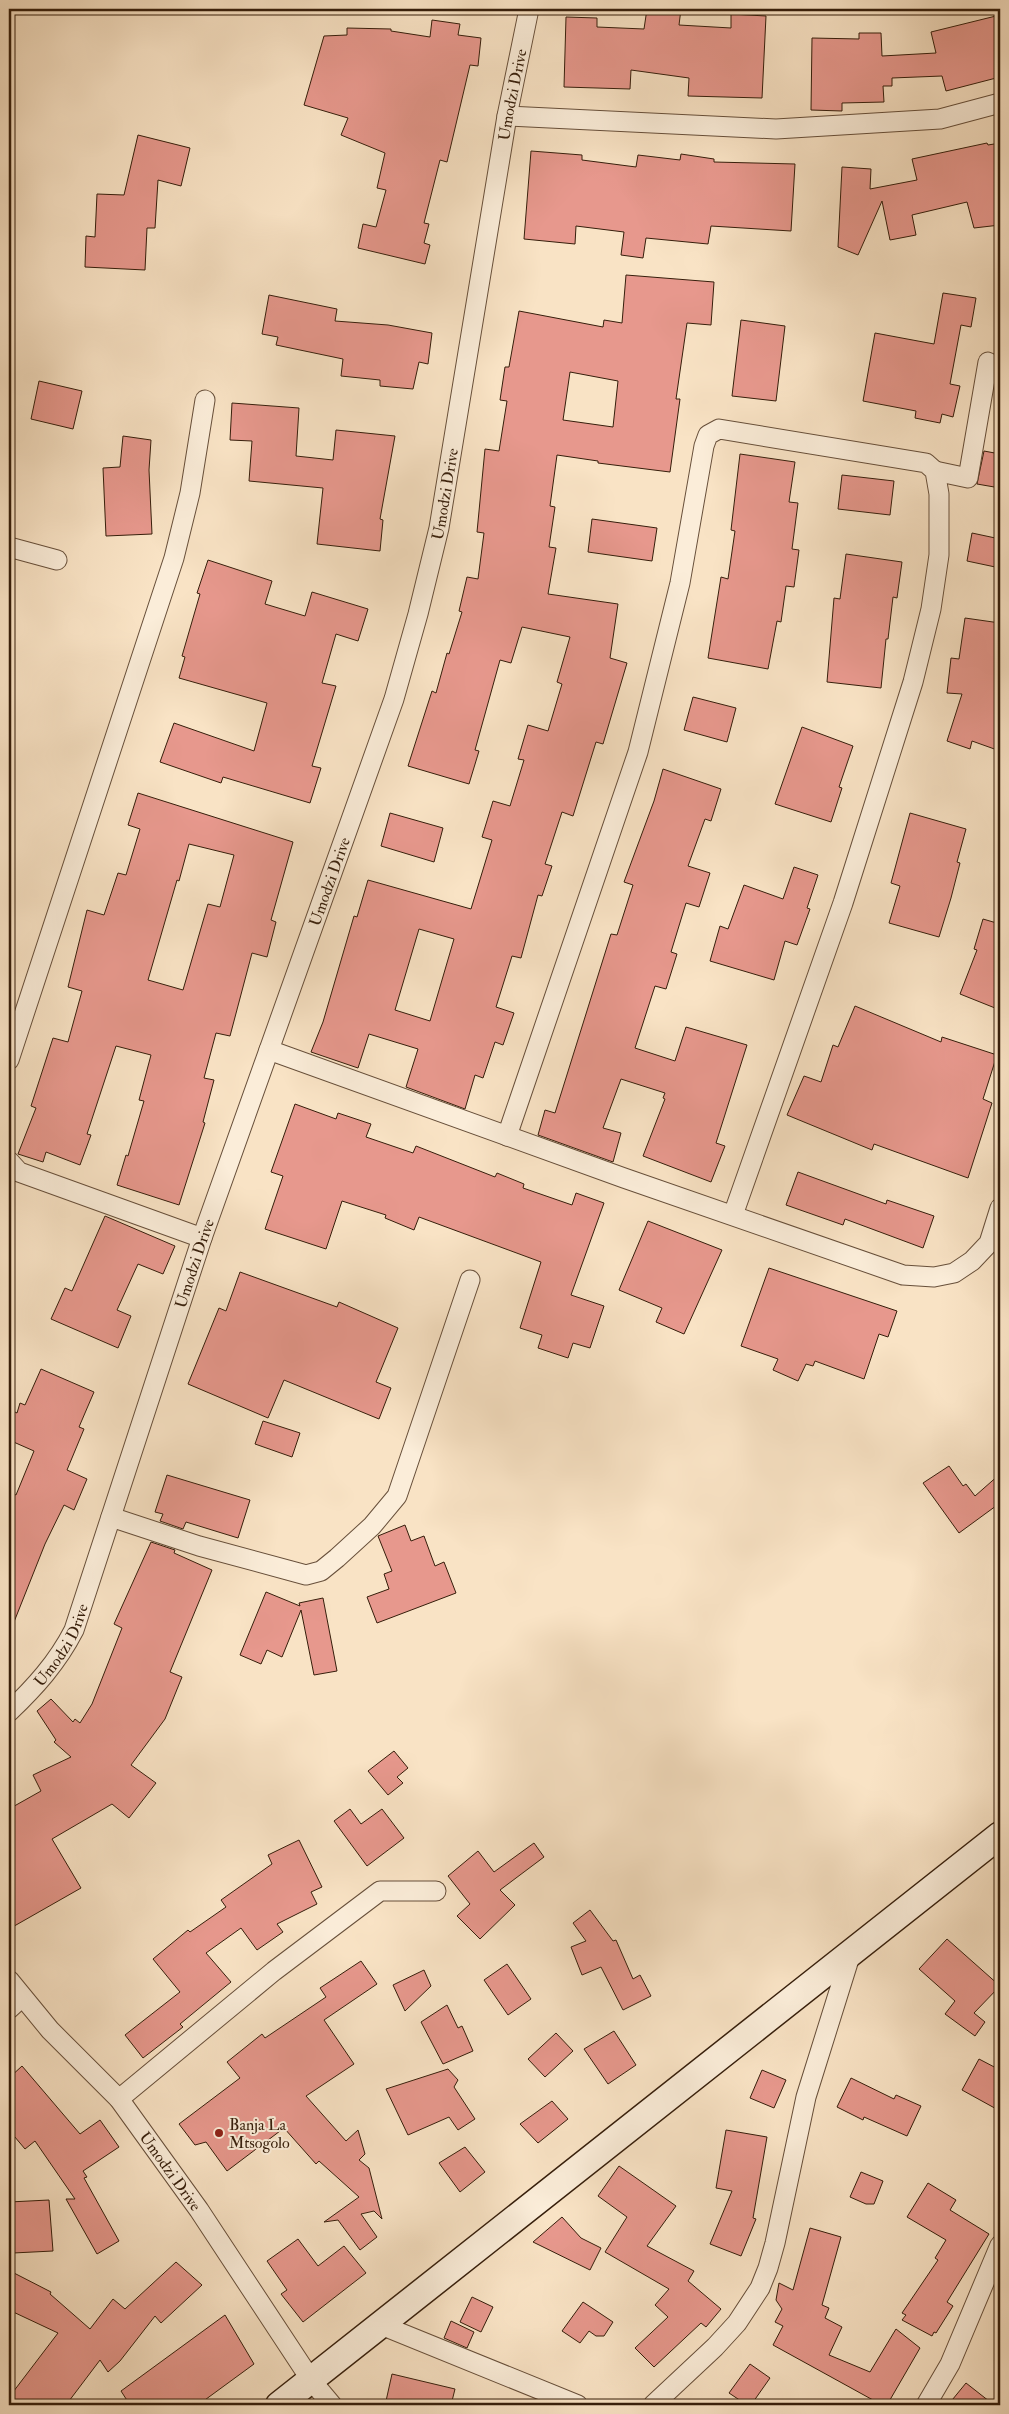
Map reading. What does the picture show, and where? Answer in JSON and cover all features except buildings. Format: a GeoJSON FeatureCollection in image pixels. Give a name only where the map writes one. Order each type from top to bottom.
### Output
{"type":"FeatureCollection","features":[{"type":"Feature","properties":{"kind":"street","name":"Umodzi Drive"},"geometry":{"type":"LineString","coordinates":[[9,1712],[61,1656],[74,1630],[202,1238],[394,699],[418,614],[439,528],[507,116],[529,9]]}},
{"type":"Feature","properties":{"kind":"street"},"geometry":{"type":"LineString","coordinates":[[507,116],[776,129],[940,119],[1000,103]]}},
{"type":"Feature","properties":{"kind":"street"},"geometry":{"type":"LineString","coordinates":[[507,1136],[638,752],[678,592],[704,446],[708,434],[719,428],[926,463],[935,470],[968,478],[988,362]]}},
{"type":"Feature","properties":{"kind":"street"},"geometry":{"type":"LineString","coordinates":[[9,1060],[174,558],[190,493],[205,400]]}},
{"type":"Feature","properties":{"kind":"street"},"geometry":{"type":"LineString","coordinates":[[733,1215],[843,903],[913,682],[931,609],[939,555],[939,494],[935,470]]}},
{"type":"Feature","properties":{"kind":"street"},"geometry":{"type":"LineString","coordinates":[[9,546],[57,560]]}},
{"type":"Feature","properties":{"kind":"street"},"geometry":{"type":"LineString","coordinates":[[269,1050],[903,1275],[934,1277],[954,1273],[972,1261],[989,1243],[1000,1208]]}},
{"type":"Feature","properties":{"kind":"street"},"geometry":{"type":"LineString","coordinates":[[9,1161],[19,1172],[202,1238]]}},
{"type":"Feature","properties":{"kind":"street"},"geometry":{"type":"LineString","coordinates":[[111,1517],[198,1546],[306,1575],[321,1571],[372,1526],[397,1496],[470,1280]]}},
{"type":"Feature","properties":{"kind":"street"},"geometry":{"type":"LineString","coordinates":[[279,2405],[1000,1835]]}},
{"type":"Feature","properties":{"kind":"street"},"geometry":{"type":"LineString","coordinates":[[119,2099],[274,1971],[380,1891],[436,1891]]}},
{"type":"Feature","properties":{"kind":"street"},"geometry":{"type":"LineString","coordinates":[[653,2405],[715,2347],[737,2323],[760,2288],[774,2243],[806,2096],[852,1953]]}},
{"type":"Feature","properties":{"kind":"street","name":"Umodzi Drive"},"geometry":{"type":"LineString","coordinates":[[9,1980],[15,2003],[50,2030],[119,2099],[204,2218],[311,2380],[332,2405]]}},
{"type":"Feature","properties":{"kind":"street"},"geometry":{"type":"LineString","coordinates":[[926,2405],[950,2364],[1000,2245]]}},
{"type":"Feature","properties":{"kind":"street"},"geometry":{"type":"LineString","coordinates":[[381,2325],[567,2403]]}},
{"type":"Feature","properties":{"kind":"place","name":"Banja La Mtsogolo"},"geometry":{"type":"Point","coordinates":[219,2133]}}]}
